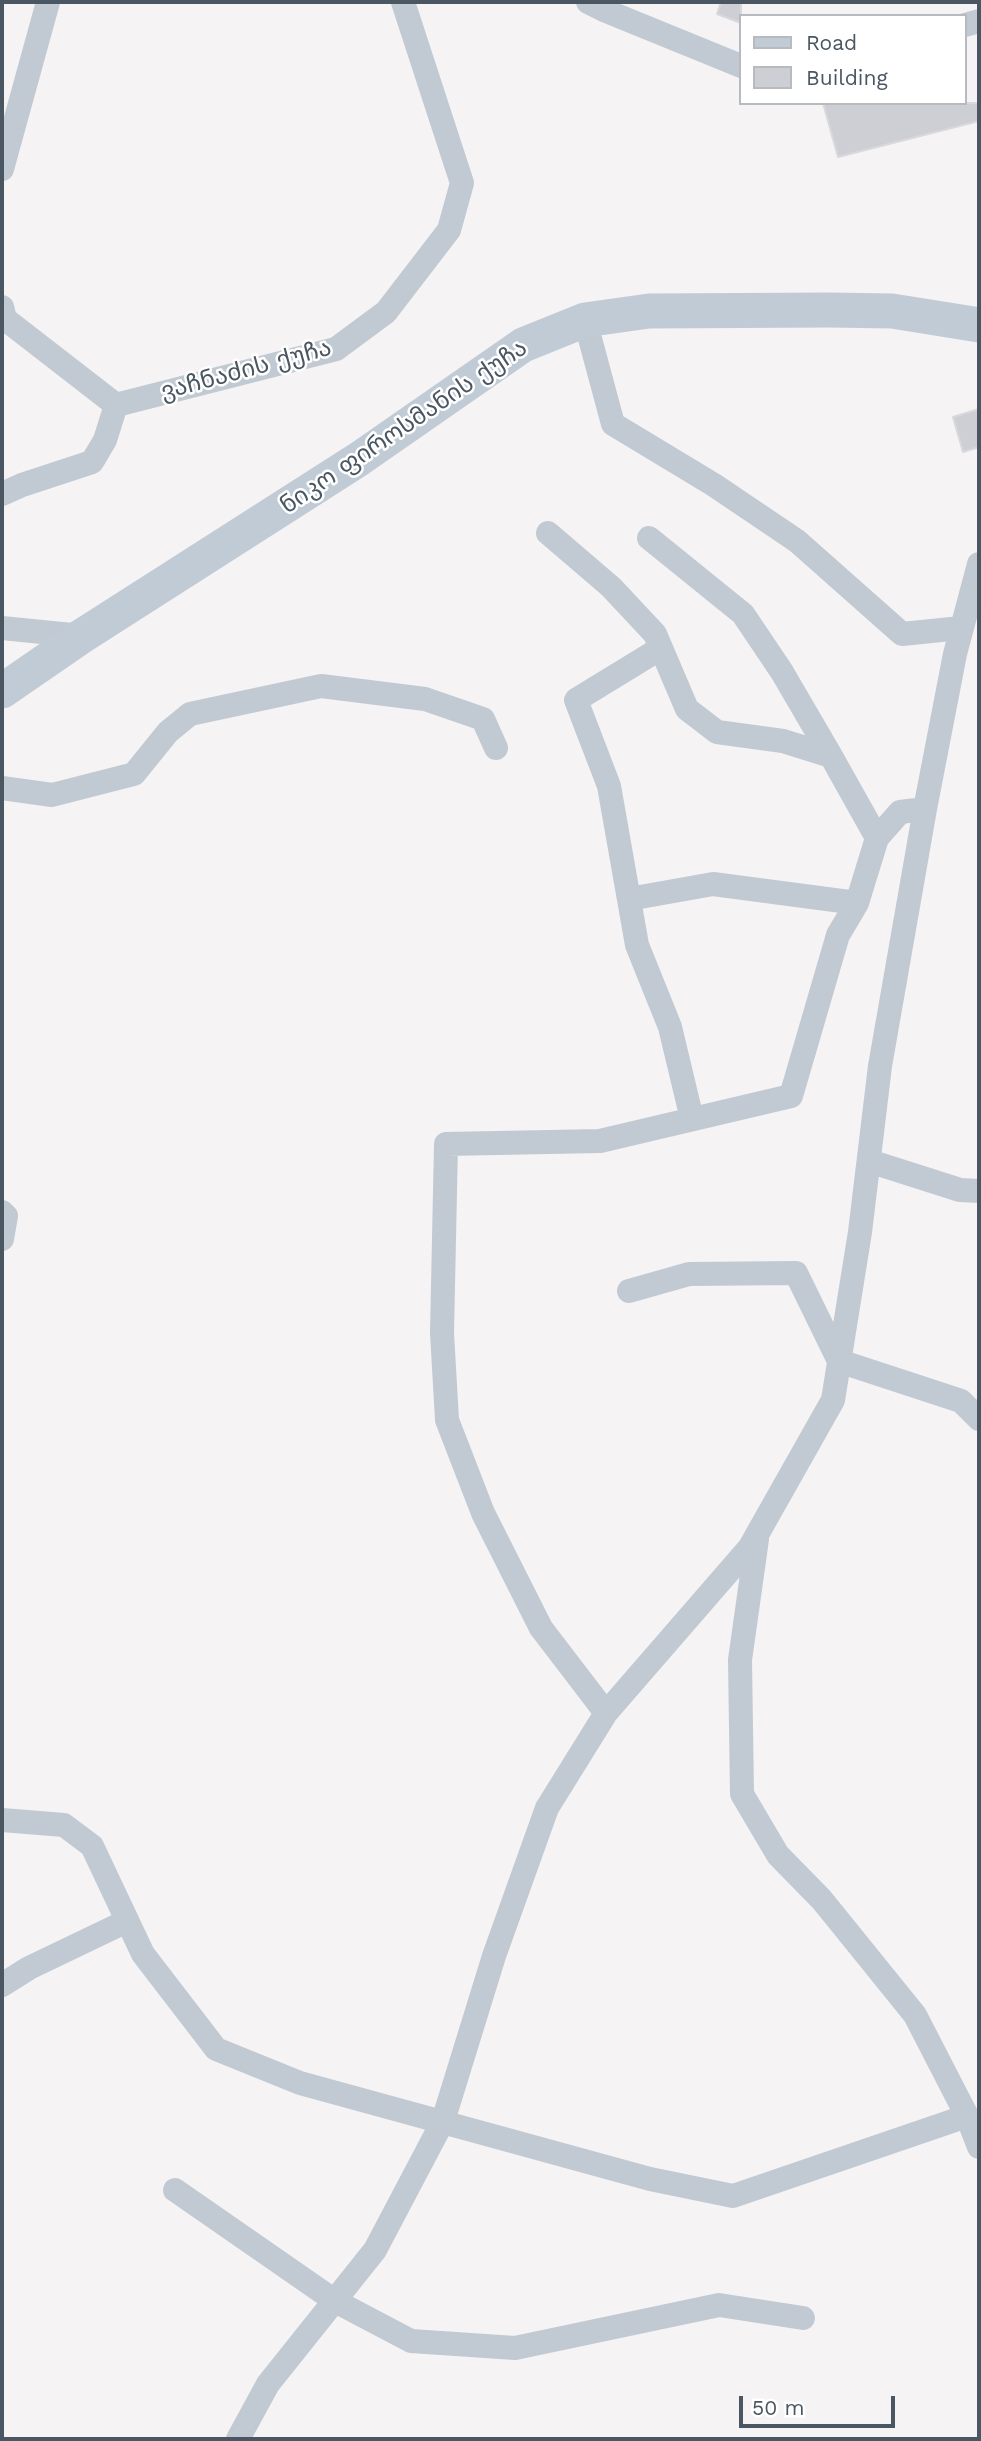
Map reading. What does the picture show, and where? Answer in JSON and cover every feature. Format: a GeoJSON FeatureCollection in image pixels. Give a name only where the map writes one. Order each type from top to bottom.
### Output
{"type":"FeatureCollection","features":[{"type":"Feature","properties":{"kind":"main road","name":"ნიკო ფიროსმანის ქუჩა"},"geometry":{"type":"LineString","coordinates":[[2,691],[82,636],[359,459],[523,345],[585,320],[649,311],[830,310],[891,311],[979,325]]}},
{"type":"Feature","properties":{"kind":"street"},"geometry":{"type":"LineString","coordinates":[[2,169],[48,2]]}},
{"type":"Feature","properties":{"kind":"street","name":"ვაჩნაძის ქუჩა"},"geometry":{"type":"LineString","coordinates":[[116,404],[336,349],[386,312],[449,230],[462,183],[403,2]]}},
{"type":"Feature","properties":{"kind":"street"},"geometry":{"type":"LineString","coordinates":[[588,2],[740,66]]}},
{"type":"Feature","properties":{"kind":"street"},"geometry":{"type":"LineString","coordinates":[[2,307],[5,319],[116,404],[105,440],[92,462],[2,494]]}},
{"type":"Feature","properties":{"kind":"street"},"geometry":{"type":"LineString","coordinates":[[585,320],[613,424],[714,485],[797,541],[902,634],[961,628]]}},
{"type":"Feature","properties":{"kind":"street"},"geometry":{"type":"LineString","coordinates":[[548,533],[611,587],[655,634],[687,709],[717,732],[783,741],[831,756]]}},
{"type":"Feature","properties":{"kind":"street"},"geometry":{"type":"LineString","coordinates":[[649,538],[743,614],[782,672],[877,838]]}},
{"type":"Feature","properties":{"kind":"street"},"geometry":{"type":"LineString","coordinates":[[238,2439],[268,2384],[375,2250],[443,2121],[494,1956],[547,1808],[606,1713],[750,1547],[833,1400],[869,1161],[880,1066],[925,809],[961,628],[979,564]]}},
{"type":"Feature","properties":{"kind":"street"},"geometry":{"type":"LineString","coordinates":[[2,628],[82,636]]}},
{"type":"Feature","properties":{"kind":"street"},"geometry":{"type":"LineString","coordinates":[[661,648],[576,701],[609,786],[637,945],[670,1027],[692,1119]]}},
{"type":"Feature","properties":{"kind":"street"},"geometry":{"type":"LineString","coordinates":[[2,788],[52,795],[134,774],[168,732],[190,714],[321,686],[425,699],[483,719],[496,748]]}},
{"type":"Feature","properties":{"kind":"street"},"geometry":{"type":"LineString","coordinates":[[606,1713],[541,1628],[483,1513],[447,1420],[442,1333],[446,1144],[600,1141],[791,1096],[838,935],[857,903],[877,838],[900,812],[925,809]]}},
{"type":"Feature","properties":{"kind":"street"},"geometry":{"type":"LineString","coordinates":[[629,899],[713,884],[857,903]]}},
{"type":"Feature","properties":{"kind":"street"},"geometry":{"type":"LineString","coordinates":[[869,1161],[960,1190],[979,1191]]}},
{"type":"Feature","properties":{"kind":"street"},"geometry":{"type":"LineString","coordinates":[[2,1212],[6,1216],[2,1239]]}},
{"type":"Feature","properties":{"kind":"street"},"geometry":{"type":"LineString","coordinates":[[629,1292],[689,1274],[796,1273],[839,1361],[961,1401],[979,1419]]}},
{"type":"Feature","properties":{"kind":"street"},"geometry":{"type":"LineString","coordinates":[[758,1531],[740,1660],[742,1794],[778,1855],[822,1900],[915,2015],[967,2116],[979,2147]]}},
{"type":"Feature","properties":{"kind":"street"},"geometry":{"type":"LineString","coordinates":[[2,1820],[64,1825],[92,1846],[143,1954],[216,2049],[300,2083],[650,2179],[733,2196],[967,2116]]}},
{"type":"Feature","properties":{"kind":"street"},"geometry":{"type":"LineString","coordinates":[[2,1984],[29,1968],[127,1921]]}},
{"type":"Feature","properties":{"kind":"street"},"geometry":{"type":"LineString","coordinates":[[175,2190],[335,2301],[411,2341],[515,2348],[719,2305],[803,2318]]}},
{"type":"Feature","properties":{"kind":"building"},"geometry":{"type":"Polygon","coordinates":[[[721,2],[741,2],[740,23],[717,14],[721,2]]]}},
{"type":"Feature","properties":{"kind":"building"},"geometry":{"type":"Polygon","coordinates":[[[979,103],[979,121],[838,157],[824,105],[979,103]]]}},
{"type":"Feature","properties":{"kind":"building"},"geometry":{"type":"Polygon","coordinates":[[[979,409],[979,447],[963,452],[953,417],[979,409]]]}}]}
